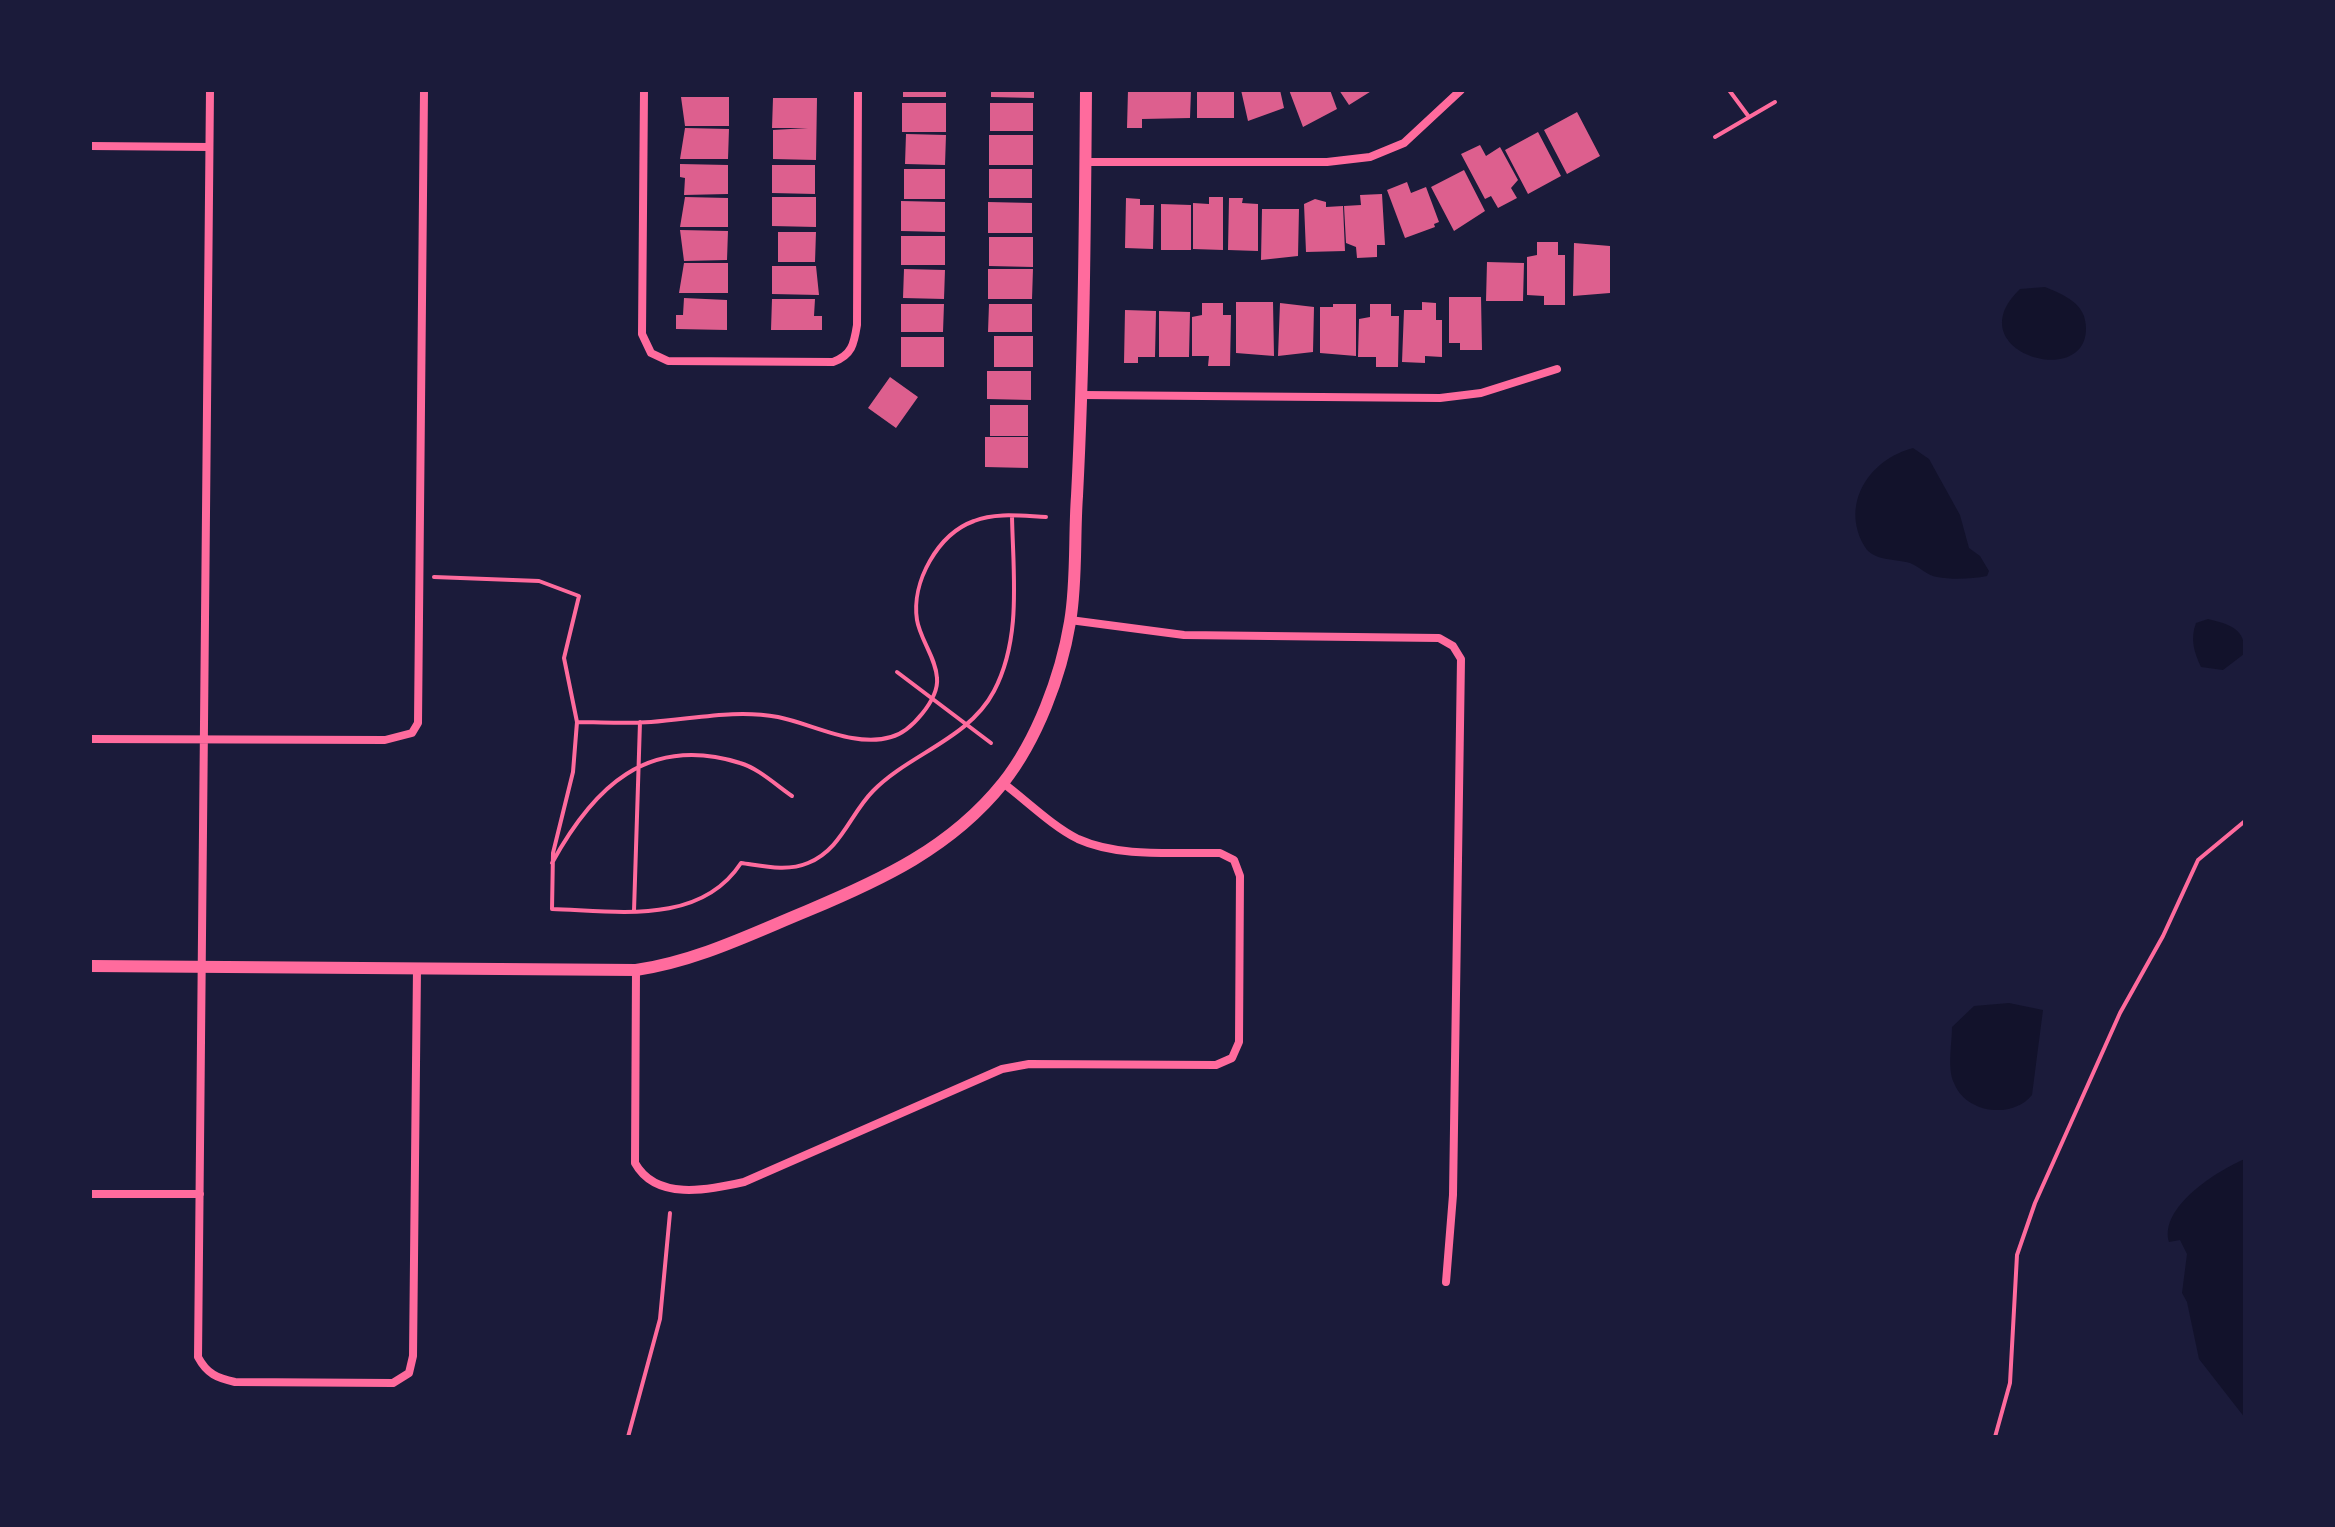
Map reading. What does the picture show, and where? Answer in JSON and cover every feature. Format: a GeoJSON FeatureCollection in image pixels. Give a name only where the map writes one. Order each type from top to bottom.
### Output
{"type":"FeatureCollection","features":[{"type":"Feature","properties":{"kind":"street"},"geometry":{"type":"LineString","coordinates":[[210,90],[198,1357],[206,1371],[235,1382],[393,1383],[409,1373],[413,1356],[417,968]]}},
{"type":"Feature","properties":{"kind":"street"},"geometry":{"type":"LineString","coordinates":[[90,739],[385,740],[412,733],[420,712],[424,90]]}},
{"type":"Feature","properties":{"kind":"street"},"geometry":{"type":"LineString","coordinates":[[644,90],[642,334],[651,353],[668,361],[833,362],[845,358],[854,347],[857,325],[858,90]]}},
{"type":"Feature","properties":{"kind":"street"},"geometry":{"type":"LineString","coordinates":[[90,966],[636,970],[662,966],[734,942],[890,876],[957,830],[1003,783],[1047,700],[1070,620],[1083,395],[1086,90]]}},
{"type":"Feature","properties":{"kind":"street"},"geometry":{"type":"LineString","coordinates":[[1085,162],[1327,162],[1370,157],[1404,143],[1461,90]]}},
{"type":"Feature","properties":{"kind":"street"},"geometry":{"type":"LineString","coordinates":[[90,146],[209,147]]}},
{"type":"Feature","properties":{"kind":"street"},"geometry":{"type":"LineString","coordinates":[[1083,395],[1440,398],[1481,393],[1557,369]]}},
{"type":"Feature","properties":{"kind":"street"},"geometry":{"type":"LineString","coordinates":[[1070,620],[1184,635],[1439,638],[1453,646],[1461,659],[1453,1179],[1446,1282]]}},
{"type":"Feature","properties":{"kind":"street"},"geometry":{"type":"LineString","coordinates":[[636,970],[635,1163],[643,1177],[659,1187],[716,1188],[744,1182],[1002,1069],[1029,1064],[1216,1065],[1232,1058],[1239,1042],[1240,876],[1234,860],[1220,853],[1109,849],[1090,844],[1074,837],[1003,783]]}},
{"type":"Feature","properties":{"kind":"street"},"geometry":{"type":"LineString","coordinates":[[90,1194],[200,1194]]}},
{"type":"Feature","properties":{"kind":"path"},"geometry":{"type":"LineString","coordinates":[[1729,90],[1749,117]]}},
{"type":"Feature","properties":{"kind":"path"},"geometry":{"type":"LineString","coordinates":[[1715,137],[1775,102]]}},
{"type":"Feature","properties":{"kind":"path"},"geometry":{"type":"LineString","coordinates":[[577,722],[640,722],[748,714],[779,718],[862,739],[893,737],[918,718],[933,698],[937,678],[917,621],[921,579],[941,545],[954,532],[973,521],[1012,516],[1046,517]]}},
{"type":"Feature","properties":{"kind":"path"},"geometry":{"type":"LineString","coordinates":[[419,576],[539,581],[579,596],[564,658],[577,722],[573,772],[551,865],[552,909],[670,910],[703,896],[731,878],[741,863],[781,868],[808,863],[828,851],[847,830],[870,794],[902,765],[966,724],[993,693],[1010,650],[1012,516]]}},
{"type":"Feature","properties":{"kind":"path"},"geometry":{"type":"LineString","coordinates":[[897,672],[991,743]]}},
{"type":"Feature","properties":{"kind":"path"},"geometry":{"type":"LineString","coordinates":[[634,912],[640,722]]}},
{"type":"Feature","properties":{"kind":"path"},"geometry":{"type":"LineString","coordinates":[[551,865],[572,827],[594,797],[639,766],[669,758],[704,756],[742,763],[792,796]]}},
{"type":"Feature","properties":{"kind":"path"},"geometry":{"type":"LineString","coordinates":[[1995,1437],[2010,1383],[2017,1255],[2035,1203],[2120,1013],[2163,936],[2198,860],[2245,821]]}},
{"type":"Feature","properties":{"kind":"path"},"geometry":{"type":"LineString","coordinates":[[628,1437],[660,1319],[670,1213]]}},
{"type":"Feature","properties":{"kind":"shaded area"},"geometry":{"type":"Polygon","coordinates":[[[2045,287],[2073,301],[2085,319],[2081,347],[2067,357],[2048,360],[2029,355],[2013,345],[2003,330],[2004,311],[2020,289],[2045,287]]]}},
{"type":"Feature","properties":{"kind":"shaded area"},"geometry":{"type":"Polygon","coordinates":[[[1913,448],[1929,459],[1960,515],[1969,548],[1980,556],[1989,571],[1987,576],[1955,579],[1934,576],[1910,563],[1873,555],[1865,547],[1855,515],[1863,486],[1884,462],[1913,448]]]}},
{"type":"Feature","properties":{"kind":"shaded area"},"geometry":{"type":"Polygon","coordinates":[[[2208,619],[2235,629],[2243,639],[2244,654],[2223,670],[2201,667],[2195,651],[2193,635],[2196,623],[2208,619]]]}},
{"type":"Feature","properties":{"kind":"shaded area"},"geometry":{"type":"Polygon","coordinates":[[[2009,1003],[2043,1010],[2032,1095],[2013,1108],[1990,1110],[1969,1101],[1954,1083],[1950,1063],[1952,1027],[1974,1006],[2009,1003]]]}},
{"type":"Feature","properties":{"kind":"shaded area"},"geometry":{"type":"Polygon","coordinates":[[[2245,1159],[2245,1418],[2199,1359],[2187,1302],[2182,1293],[2187,1254],[2180,1240],[2169,1242],[2168,1229],[2173,1216],[2193,1192],[2220,1172],[2245,1159]]]}},
{"type":"Feature","properties":{"kind":"building"},"geometry":{"type":"Polygon","coordinates":[[[903,90],[946,90],[946,97],[903,97],[903,90]]]}},
{"type":"Feature","properties":{"kind":"building"},"geometry":{"type":"Polygon","coordinates":[[[991,90],[1034,90],[1034,98],[991,97],[991,90]]]}},
{"type":"Feature","properties":{"kind":"building"},"geometry":{"type":"Polygon","coordinates":[[[1128,90],[1191,90],[1190,118],[1142,119],[1142,128],[1127,128],[1128,90]]]}},
{"type":"Feature","properties":{"kind":"building"},"geometry":{"type":"Polygon","coordinates":[[[1197,90],[1234,90],[1234,118],[1197,118],[1197,90]]]}},
{"type":"Feature","properties":{"kind":"building"},"geometry":{"type":"Polygon","coordinates":[[[1241,90],[1280,90],[1284,108],[1248,121],[1241,90]]]}},
{"type":"Feature","properties":{"kind":"building"},"geometry":{"type":"Polygon","coordinates":[[[1289,90],[1330,90],[1337,109],[1303,127],[1289,90]]]}},
{"type":"Feature","properties":{"kind":"building"},"geometry":{"type":"Polygon","coordinates":[[[1339,90],[1373,90],[1349,105],[1339,90]]]}},
{"type":"Feature","properties":{"kind":"building"},"geometry":{"type":"Polygon","coordinates":[[[681,97],[729,97],[729,126],[685,126],[681,97]]]}},
{"type":"Feature","properties":{"kind":"building"},"geometry":{"type":"Polygon","coordinates":[[[773,98],[817,98],[816,160],[773,159],[773,130],[808,128],[772,128],[773,98]]]}},
{"type":"Feature","properties":{"kind":"building"},"geometry":{"type":"Polygon","coordinates":[[[902,103],[946,103],[946,132],[902,132],[902,103]]]}},
{"type":"Feature","properties":{"kind":"building"},"geometry":{"type":"Polygon","coordinates":[[[990,103],[1033,103],[1033,131],[990,131],[990,103]]]}},
{"type":"Feature","properties":{"kind":"building"},"geometry":{"type":"Polygon","coordinates":[[[1577,112],[1600,156],[1567,174],[1544,130],[1577,112]]]}},
{"type":"Feature","properties":{"kind":"building"},"geometry":{"type":"Polygon","coordinates":[[[685,128],[729,129],[728,159],[680,159],[685,128]]]}},
{"type":"Feature","properties":{"kind":"building"},"geometry":{"type":"Polygon","coordinates":[[[1538,132],[1561,176],[1528,194],[1505,150],[1538,132]]]}},
{"type":"Feature","properties":{"kind":"building"},"geometry":{"type":"Polygon","coordinates":[[[906,134],[946,135],[945,165],[905,164],[906,134]]]}},
{"type":"Feature","properties":{"kind":"building"},"geometry":{"type":"Polygon","coordinates":[[[989,135],[1033,135],[1033,165],[989,165],[989,135]]]}},
{"type":"Feature","properties":{"kind":"building"},"geometry":{"type":"Polygon","coordinates":[[[1480,145],[1486,156],[1500,147],[1518,180],[1511,188],[1517,198],[1498,208],[1491,196],[1485,199],[1461,154],[1480,145]]]}},
{"type":"Feature","properties":{"kind":"building"},"geometry":{"type":"Polygon","coordinates":[[[680,164],[728,165],[728,194],[684,195],[685,178],[680,177],[680,164]]]}},
{"type":"Feature","properties":{"kind":"building"},"geometry":{"type":"Polygon","coordinates":[[[772,165],[815,165],[815,194],[772,193],[772,165]]]}},
{"type":"Feature","properties":{"kind":"building"},"geometry":{"type":"Polygon","coordinates":[[[904,169],[945,169],[945,199],[904,199],[904,169]]]}},
{"type":"Feature","properties":{"kind":"building"},"geometry":{"type":"Polygon","coordinates":[[[989,169],[1032,169],[1032,198],[989,198],[989,169]]]}},
{"type":"Feature","properties":{"kind":"building"},"geometry":{"type":"Polygon","coordinates":[[[1464,170],[1485,211],[1454,231],[1431,187],[1464,170]]]}},
{"type":"Feature","properties":{"kind":"building"},"geometry":{"type":"Polygon","coordinates":[[[1407,182],[1411,193],[1426,187],[1439,222],[1434,224],[1435,227],[1405,238],[1387,190],[1407,182]]]}},
{"type":"Feature","properties":{"kind":"building"},"geometry":{"type":"Polygon","coordinates":[[[1382,194],[1385,245],[1377,245],[1377,257],[1357,258],[1356,247],[1346,243],[1344,206],[1361,205],[1360,195],[1382,194]]]}},
{"type":"Feature","properties":{"kind":"building"},"geometry":{"type":"Polygon","coordinates":[[[685,197],[728,198],[728,227],[680,227],[685,197]]]}},
{"type":"Feature","properties":{"kind":"building"},"geometry":{"type":"Polygon","coordinates":[[[772,197],[816,197],[816,227],[772,226],[772,197]]]}},
{"type":"Feature","properties":{"kind":"building"},"geometry":{"type":"Polygon","coordinates":[[[1209,197],[1223,197],[1223,250],[1193,249],[1193,203],[1209,204],[1209,197]]]}},
{"type":"Feature","properties":{"kind":"building"},"geometry":{"type":"Polygon","coordinates":[[[1126,198],[1140,199],[1140,205],[1154,205],[1153,249],[1125,248],[1126,198]]]}},
{"type":"Feature","properties":{"kind":"building"},"geometry":{"type":"Polygon","coordinates":[[[1229,198],[1243,198],[1242,203],[1258,204],[1258,251],[1228,250],[1229,198]]]}},
{"type":"Feature","properties":{"kind":"building"},"geometry":{"type":"Polygon","coordinates":[[[1315,199],[1326,202],[1326,207],[1343,206],[1345,251],[1306,252],[1304,204],[1315,199]]]}},
{"type":"Feature","properties":{"kind":"building"},"geometry":{"type":"Polygon","coordinates":[[[901,201],[945,202],[945,232],[901,231],[901,201]]]}},
{"type":"Feature","properties":{"kind":"building"},"geometry":{"type":"Polygon","coordinates":[[[988,202],[1032,203],[1032,233],[988,233],[988,202]]]}},
{"type":"Feature","properties":{"kind":"building"},"geometry":{"type":"Polygon","coordinates":[[[1161,204],[1191,205],[1191,250],[1161,250],[1161,204]]]}},
{"type":"Feature","properties":{"kind":"building"},"geometry":{"type":"Polygon","coordinates":[[[1262,209],[1299,209],[1298,256],[1261,260],[1262,209]]]}},
{"type":"Feature","properties":{"kind":"building"},"geometry":{"type":"Polygon","coordinates":[[[680,230],[728,231],[727,260],[684,261],[680,230]]]}},
{"type":"Feature","properties":{"kind":"building"},"geometry":{"type":"Polygon","coordinates":[[[778,232],[816,232],[815,262],[778,262],[778,232]]]}},
{"type":"Feature","properties":{"kind":"building"},"geometry":{"type":"Polygon","coordinates":[[[901,236],[945,236],[945,265],[901,265],[901,236]]]}},
{"type":"Feature","properties":{"kind":"building"},"geometry":{"type":"Polygon","coordinates":[[[989,237],[1033,237],[1033,267],[989,266],[989,237]]]}},
{"type":"Feature","properties":{"kind":"building"},"geometry":{"type":"Polygon","coordinates":[[[1537,242],[1558,242],[1558,255],[1565,255],[1565,305],[1544,305],[1544,296],[1527,295],[1527,257],[1537,255],[1537,242]]]}},
{"type":"Feature","properties":{"kind":"building"},"geometry":{"type":"Polygon","coordinates":[[[1574,243],[1610,246],[1610,293],[1573,296],[1574,243]]]}},
{"type":"Feature","properties":{"kind":"building"},"geometry":{"type":"Polygon","coordinates":[[[1487,262],[1524,263],[1523,301],[1486,301],[1487,262]]]}},
{"type":"Feature","properties":{"kind":"building"},"geometry":{"type":"Polygon","coordinates":[[[684,263],[728,263],[728,293],[679,293],[684,263]]]}},
{"type":"Feature","properties":{"kind":"building"},"geometry":{"type":"Polygon","coordinates":[[[772,266],[816,266],[819,295],[772,294],[772,266]]]}},
{"type":"Feature","properties":{"kind":"building"},"geometry":{"type":"Polygon","coordinates":[[[904,269],[945,270],[944,299],[903,298],[904,269]]]}},
{"type":"Feature","properties":{"kind":"building"},"geometry":{"type":"Polygon","coordinates":[[[988,269],[1033,269],[1032,299],[988,299],[988,269]]]}},
{"type":"Feature","properties":{"kind":"building"},"geometry":{"type":"Polygon","coordinates":[[[1449,297],[1481,297],[1482,350],[1460,350],[1460,343],[1449,343],[1449,297]]]}},
{"type":"Feature","properties":{"kind":"building"},"geometry":{"type":"Polygon","coordinates":[[[684,298],[727,300],[727,330],[676,329],[676,315],[683,315],[684,298]]]}},
{"type":"Feature","properties":{"kind":"building"},"geometry":{"type":"Polygon","coordinates":[[[772,299],[815,299],[814,316],[822,316],[822,330],[771,330],[772,299]]]}},
{"type":"Feature","properties":{"kind":"building"},"geometry":{"type":"Polygon","coordinates":[[[1236,302],[1273,302],[1274,356],[1236,353],[1236,302]]]}},
{"type":"Feature","properties":{"kind":"building"},"geometry":{"type":"Polygon","coordinates":[[[1422,302],[1436,303],[1436,320],[1442,320],[1442,357],[1425,356],[1425,363],[1402,362],[1404,310],[1422,310],[1422,302]]]}},
{"type":"Feature","properties":{"kind":"building"},"geometry":{"type":"Polygon","coordinates":[[[1202,303],[1223,303],[1223,315],[1231,315],[1230,366],[1208,366],[1209,356],[1192,356],[1192,317],[1202,315],[1202,303]]]}},
{"type":"Feature","properties":{"kind":"building"},"geometry":{"type":"Polygon","coordinates":[[[1280,303],[1314,307],[1313,352],[1278,356],[1280,303]]]}},
{"type":"Feature","properties":{"kind":"building"},"geometry":{"type":"Polygon","coordinates":[[[901,304],[944,304],[943,332],[901,332],[901,304]]]}},
{"type":"Feature","properties":{"kind":"building"},"geometry":{"type":"Polygon","coordinates":[[[989,304],[1032,304],[1032,332],[988,332],[989,304]]]}},
{"type":"Feature","properties":{"kind":"building"},"geometry":{"type":"Polygon","coordinates":[[[1333,304],[1356,304],[1356,356],[1320,353],[1320,307],[1333,307],[1333,304]]]}},
{"type":"Feature","properties":{"kind":"building"},"geometry":{"type":"Polygon","coordinates":[[[1370,304],[1391,304],[1391,316],[1399,316],[1398,367],[1376,367],[1376,357],[1358,357],[1359,319],[1370,317],[1370,304]]]}},
{"type":"Feature","properties":{"kind":"building"},"geometry":{"type":"Polygon","coordinates":[[[1125,310],[1156,311],[1155,357],[1138,357],[1138,363],[1124,363],[1125,310]]]}},
{"type":"Feature","properties":{"kind":"building"},"geometry":{"type":"Polygon","coordinates":[[[1159,311],[1190,312],[1189,357],[1159,357],[1159,311]]]}},
{"type":"Feature","properties":{"kind":"building"},"geometry":{"type":"Polygon","coordinates":[[[994,336],[1033,336],[1033,367],[994,367],[994,336]]]}},
{"type":"Feature","properties":{"kind":"building"},"geometry":{"type":"Polygon","coordinates":[[[901,337],[944,337],[944,367],[901,367],[901,337]]]}},
{"type":"Feature","properties":{"kind":"building"},"geometry":{"type":"Polygon","coordinates":[[[987,371],[1031,371],[1031,400],[987,399],[987,371]]]}},
{"type":"Feature","properties":{"kind":"building"},"geometry":{"type":"Polygon","coordinates":[[[890,377],[918,397],[896,428],[868,408],[890,377]]]}},
{"type":"Feature","properties":{"kind":"building"},"geometry":{"type":"Polygon","coordinates":[[[990,405],[1028,405],[1028,436],[990,436],[990,405]]]}},
{"type":"Feature","properties":{"kind":"building"},"geometry":{"type":"Polygon","coordinates":[[[985,437],[1028,437],[1028,468],[985,467],[985,437]]]}}]}
